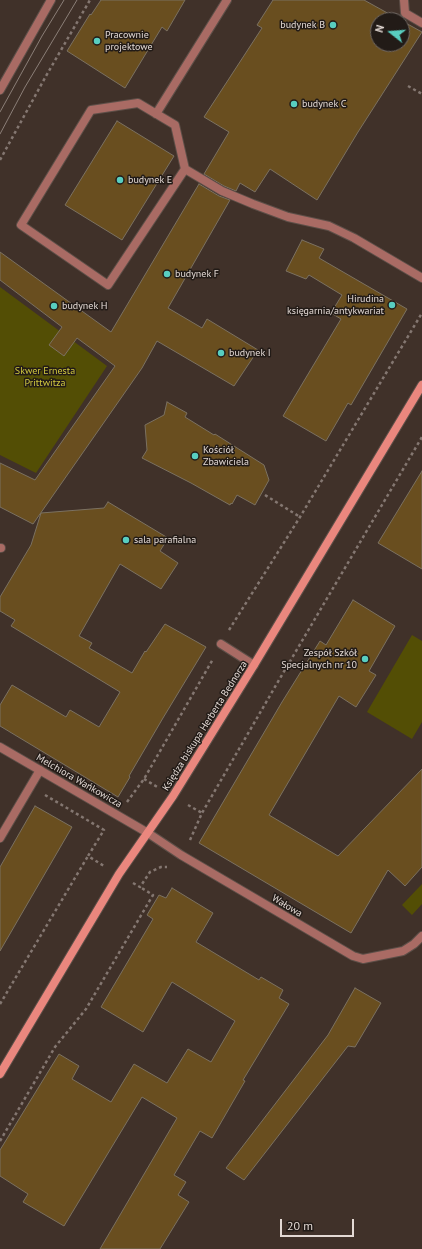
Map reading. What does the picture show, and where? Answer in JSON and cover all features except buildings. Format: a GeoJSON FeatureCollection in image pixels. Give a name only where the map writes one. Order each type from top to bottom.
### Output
{"type":"FeatureCollection","features":[{"type":"Feature","properties":{"kind":"street"},"geometry":{"type":"LineString","coordinates":[[0,90],[51,0]]}},
{"type":"Feature","properties":{"kind":"street"},"geometry":{"type":"LineString","coordinates":[[156,114],[227,0]]}},
{"type":"Feature","properties":{"kind":"street"},"geometry":{"type":"LineString","coordinates":[[404,0],[405,13],[422,23]]}},
{"type":"Feature","properties":{"kind":"street"},"geometry":{"type":"LineString","coordinates":[[138,103],[175,125],[185,169],[108,285],[21,225],[90,110],[138,103]]}},
{"type":"Feature","properties":{"kind":"street"},"geometry":{"type":"LineString","coordinates":[[185,169],[222,191],[253,204],[288,217],[329,226],[354,238],[422,278]]}},
{"type":"Feature","properties":{"kind":"street","name":"Księdza biskupa Herberta Bednorza"},"geometry":{"type":"LineString","coordinates":[[0,1074],[119,874],[173,796],[254,665],[422,385]]}},
{"type":"Feature","properties":{"kind":"street"},"geometry":{"type":"LineString","coordinates":[[221,644],[254,665]]}},
{"type":"Feature","properties":{"kind":"street","name":"Melchiora Wańkowicza"},"geometry":{"type":"LineString","coordinates":[[0,747],[148,833]]}},
{"type":"Feature","properties":{"kind":"street"},"geometry":{"type":"LineString","coordinates":[[0,838],[40,770]]}},
{"type":"Feature","properties":{"kind":"street","name":"Wałowa"},"geometry":{"type":"LineString","coordinates":[[148,833],[181,855],[338,949],[356,958],[364,959],[403,951],[414,944],[422,936]]}},
{"type":"Feature","properties":{"kind":"path"},"geometry":{"type":"LineString","coordinates":[[0,160],[90,0]]}},
{"type":"Feature","properties":{"kind":"path"},"geometry":{"type":"LineString","coordinates":[[408,86],[422,94]]}},
{"type":"Feature","properties":{"kind":"path"},"geometry":{"type":"LineString","coordinates":[[0,1004],[104,830],[112,827],[130,797],[144,779],[221,644],[300,517],[422,312]]}},
{"type":"Feature","properties":{"kind":"path"},"geometry":{"type":"LineString","coordinates":[[140,887],[150,872],[155,869],[166,867],[174,869],[189,842],[202,813],[422,437]]}},
{"type":"Feature","properties":{"kind":"path"},"geometry":{"type":"LineString","coordinates":[[265,495],[300,517]]}},
{"type":"Feature","properties":{"kind":"path"},"geometry":{"type":"LineString","coordinates":[[30,786],[104,830]]}},
{"type":"Feature","properties":{"kind":"path"},"geometry":{"type":"LineString","coordinates":[[88,856],[105,866]]}},
{"type":"Feature","properties":{"kind":"path"},"geometry":{"type":"LineString","coordinates":[[0,1141],[55,1047],[86,1009],[153,895],[134,883]]}},
{"type":"Feature","properties":{"kind":"green space","name":"Skwer Ernesta Prittwitza"},"geometry":{"type":"Polygon","coordinates":[[[0,287],[107,366],[36,473],[0,455],[0,287]]]}},
{"type":"Feature","properties":{"kind":"green space"},"geometry":{"type":"Polygon","coordinates":[[[412,635],[422,641],[422,722],[412,739],[367,712],[412,635]]]}},
{"type":"Feature","properties":{"kind":"green space"},"geometry":{"type":"Polygon","coordinates":[[[422,884],[422,904],[412,915],[402,905],[422,884]]]}},
{"type":"Feature","properties":{"kind":"tram line"},"geometry":{"type":"LineString","coordinates":[[0,112],[42,36],[64,0]]}},
{"type":"Feature","properties":{"kind":"tram line"},"geometry":{"type":"LineString","coordinates":[[0,134],[25,87],[77,0]]}},
{"type":"Feature","properties":{"kind":"place","name":"budynek B"},"geometry":{"type":"Point","coordinates":[333,25]}},
{"type":"Feature","properties":{"kind":"place","name":"Pracownie projektowe"},"geometry":{"type":"Point","coordinates":[97,41]}},
{"type":"Feature","properties":{"kind":"place","name":"budynek C"},"geometry":{"type":"Point","coordinates":[294,104]}},
{"type":"Feature","properties":{"kind":"place","name":"budynek E"},"geometry":{"type":"Point","coordinates":[120,180]}},
{"type":"Feature","properties":{"kind":"place","name":"budynek F"},"geometry":{"type":"Point","coordinates":[167,274]}},
{"type":"Feature","properties":{"kind":"place","name":"Hirudina księgarnia/antykwariat"},"geometry":{"type":"Point","coordinates":[392,305]}},
{"type":"Feature","properties":{"kind":"place","name":"budynek H"},"geometry":{"type":"Point","coordinates":[54,306]}},
{"type":"Feature","properties":{"kind":"place","name":"budynek I"},"geometry":{"type":"Point","coordinates":[221,353]}},
{"type":"Feature","properties":{"kind":"place","name":"Kościół Zbawiciela"},"geometry":{"type":"Point","coordinates":[195,456]}},
{"type":"Feature","properties":{"kind":"place","name":"sala parafialna"},"geometry":{"type":"Point","coordinates":[126,540]}},
{"type":"Feature","properties":{"kind":"place","name":"Zespół Szkół Specjalnych nr 10"},"geometry":{"type":"Point","coordinates":[365,659]}}]}
